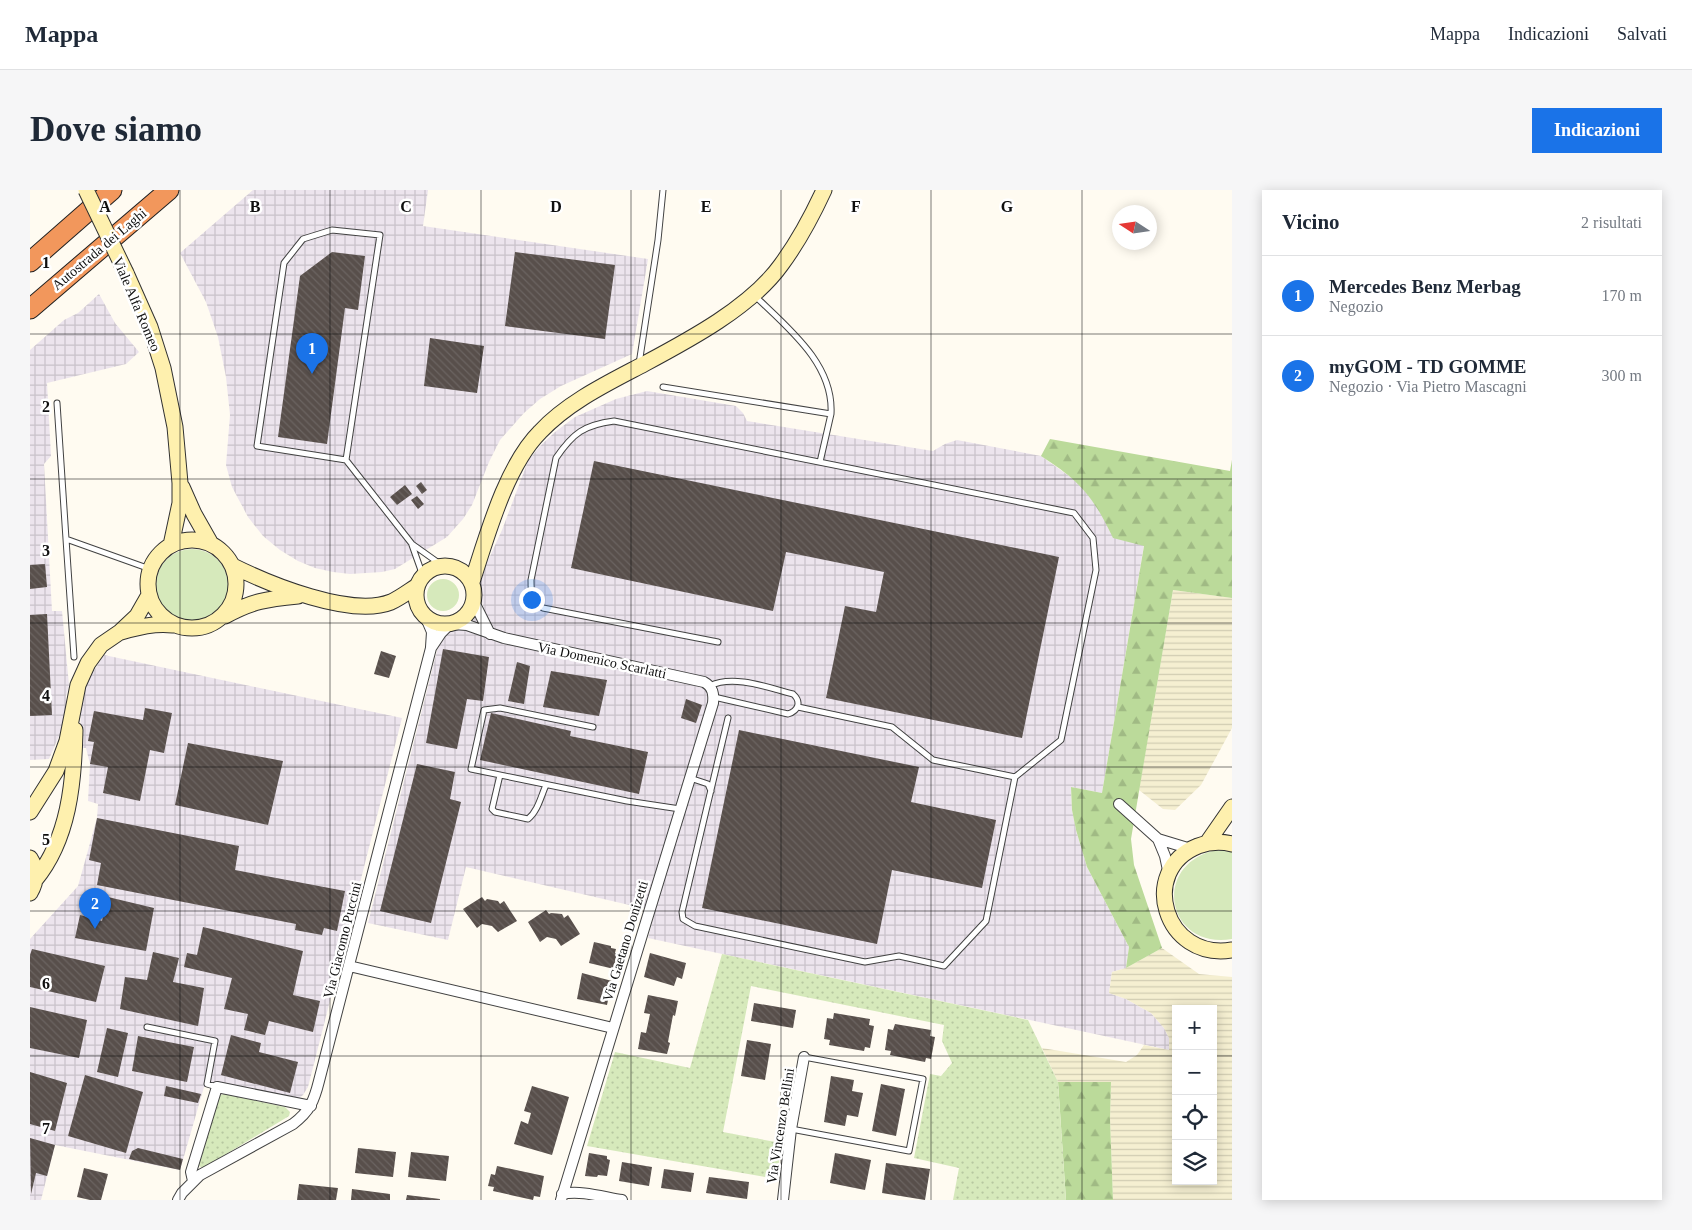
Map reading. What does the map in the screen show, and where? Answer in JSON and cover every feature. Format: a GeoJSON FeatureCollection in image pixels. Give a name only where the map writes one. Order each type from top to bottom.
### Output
{"type":"FeatureCollection","features":[{"type":"Feature","properties":{"kind":"highway"},"geometry":{"type":"LineString","coordinates":[[30,262],[112,190]]}},
{"type":"Feature","properties":{"kind":"highway","name":"Autostrada dei Laghi"},"geometry":{"type":"LineString","coordinates":[[30,309],[169,190]]}},
{"type":"Feature","properties":{"kind":"main road","name":"Viale Alfa Romeo"},"geometry":{"type":"LineString","coordinates":[[86,190],[150,327],[163,368],[174,427],[180,483],[178,516],[171,545]]}},
{"type":"Feature","properties":{"kind":"main road"},"geometry":{"type":"LineString","coordinates":[[472,582],[484,544],[511,473],[525,449],[540,431],[596,390],[685,342],[721,319],[753,294],[780,267],[809,220],[824,190]]}},
{"type":"Feature","properties":{"kind":"main road","name":"Viale Alfa Romeo"},"geometry":{"type":"LineString","coordinates":[[180,483],[194,514],[211,544]]}},
{"type":"Feature","properties":{"kind":"main road"},"geometry":{"type":"LineString","coordinates":[[173,625],[158,613],[148,595],[147,582],[150,569],[162,551],[171,545],[191,539],[211,544],[220,549],[233,566],[236,594],[230,608],[221,618]]}},
{"type":"Feature","properties":{"kind":"main road"},"geometry":{"type":"LineString","coordinates":[[390,602],[420,581],[430,570],[470,557],[484,544]]}},
{"type":"Feature","properties":{"kind":"main road"},"geometry":{"type":"LineString","coordinates":[[233,566],[302,595],[360,605],[390,602],[424,615],[433,622],[451,624],[465,618],[471,611],[474,602],[474,588],[466,574],[459,568],[446,566]]}},
{"type":"Feature","properties":{"kind":"main road"},"geometry":{"type":"LineString","coordinates":[[420,581],[416,595],[417,605],[424,615]]}},
{"type":"Feature","properties":{"kind":"main road"},"geometry":{"type":"LineString","coordinates":[[30,812],[56,771],[67,741],[78,685],[88,663],[101,645],[120,632],[137,616],[148,595]]}},
{"type":"Feature","properties":{"kind":"main road"},"geometry":{"type":"LineString","coordinates":[[120,632],[158,623],[185,629],[198,629],[210,625],[250,604],[268,599],[302,595]]}},
{"type":"Feature","properties":{"kind":"main road"},"geometry":{"type":"LineString","coordinates":[[32,886],[45,868],[60,837],[70,802],[75,752],[75,701]]}},
{"type":"Feature","properties":{"kind":"main road"},"geometry":{"type":"LineString","coordinates":[[1207,843],[1232,807]]}},
{"type":"Feature","properties":{"kind":"main road"},"geometry":{"type":"LineString","coordinates":[[1232,844],[1224,842],[1207,843],[1191,849],[1178,860],[1169,875],[1164,892],[1166,909],[1172,925],[1183,938],[1197,947],[1214,951],[1232,950]]}},
{"type":"Feature","properties":{"kind":"main road"},"geometry":{"type":"LineString","coordinates":[[30,858],[35,870],[32,886]]}},
{"type":"Feature","properties":{"kind":"street"},"geometry":{"type":"LineString","coordinates":[[474,602],[490,634]]}},
{"type":"Feature","properties":{"kind":"street"},"geometry":{"type":"LineString","coordinates":[[424,615],[432,632],[431,648]]}},
{"type":"Feature","properties":{"kind":"street","name":"Via Domenico Scarlatti"},"geometry":{"type":"LineString","coordinates":[[451,624],[467,625],[490,634],[697,681],[712,691]]}},
{"type":"Feature","properties":{"kind":"street","name":"Via Giacomo Puccini"},"geometry":{"type":"LineString","coordinates":[[178,1200],[182,1192],[192,1182],[293,1124],[311,1106],[320,1081],[431,648],[441,633],[451,624]]}},
{"type":"Feature","properties":{"kind":"street","name":"Via Gaetano Donizetti"},"geometry":{"type":"LineString","coordinates":[[561,1197],[690,778],[712,691]]}},
{"type":"Feature","properties":{"kind":"street"},"geometry":{"type":"LineString","coordinates":[[1119,804],[1158,838],[1191,849]]}},
{"type":"Feature","properties":{"kind":"street"},"geometry":{"type":"LineString","coordinates":[[1158,838],[1165,856],[1169,875]]}},
{"type":"Feature","properties":{"kind":"street"},"geometry":{"type":"LineString","coordinates":[[349,966],[613,1028]]}},
{"type":"Feature","properties":{"kind":"street","name":"Via Vincenzo Bellini"},"geometry":{"type":"LineString","coordinates":[[782,1200],[791,1129],[804,1057]]}},
{"type":"Feature","properties":{"kind":"street"},"geometry":{"type":"LineString","coordinates":[[192,1182],[191,1172],[217,1087],[311,1106]]}},
{"type":"Feature","properties":{"kind":"street"},"geometry":{"type":"LineString","coordinates":[[561,1197],[580,1193],[622,1200]]}},
{"type":"Feature","properties":{"kind":"lane"},"geometry":{"type":"LineString","coordinates":[[639,367],[658,240],[662,190]]}},
{"type":"Feature","properties":{"kind":"lane"},"geometry":{"type":"LineString","coordinates":[[346,460],[380,235],[332,230],[303,239],[284,263],[257,446],[346,460],[412,544],[446,566]]}},
{"type":"Feature","properties":{"kind":"lane"},"geometry":{"type":"LineString","coordinates":[[753,294],[790,329],[819,365],[829,386],[832,402],[831,414],[820,462]]}},
{"type":"Feature","properties":{"kind":"lane"},"geometry":{"type":"LineString","coordinates":[[663,387],[831,414]]}},
{"type":"Feature","properties":{"kind":"lane"},"geometry":{"type":"LineString","coordinates":[[57,404],[74,657]]}},
{"type":"Feature","properties":{"kind":"lane"},"geometry":{"type":"LineString","coordinates":[[718,642],[543,608],[535,602],[530,580],[556,458],[567,442],[581,430],[597,423],[614,420],[1074,513],[1093,538],[1096,570],[1061,740],[1015,777],[986,922],[944,966],[899,956],[865,962],[695,926],[683,919],[682,912],[728,718]]}},
{"type":"Feature","properties":{"kind":"lane"},"geometry":{"type":"LineString","coordinates":[[66,539],[150,569]]}},
{"type":"Feature","properties":{"kind":"lane"},"geometry":{"type":"LineString","coordinates":[[412,544],[420,581]]}},
{"type":"Feature","properties":{"kind":"lane"},"geometry":{"type":"LineString","coordinates":[[733,680],[794,694],[797,698],[798,707],[788,714],[712,691],[718,682],[733,680]]}},
{"type":"Feature","properties":{"kind":"lane"},"geometry":{"type":"LineString","coordinates":[[798,707],[892,727],[933,760],[1015,777]]}},
{"type":"Feature","properties":{"kind":"lane"},"geometry":{"type":"LineString","coordinates":[[593,727],[500,708],[484,710],[471,769],[546,785],[680,809]]}},
{"type":"Feature","properties":{"kind":"lane"},"geometry":{"type":"LineString","coordinates":[[500,775],[492,809],[495,812],[528,819],[538,806],[546,785]]}},
{"type":"Feature","properties":{"kind":"lane"},"geometry":{"type":"LineString","coordinates":[[690,778],[708,784],[711,791]]}},
{"type":"Feature","properties":{"kind":"lane"},"geometry":{"type":"LineString","coordinates":[[147,1027],[215,1041],[207,1084],[217,1087]]}},
{"type":"Feature","properties":{"kind":"lane"},"geometry":{"type":"LineString","coordinates":[[791,1129],[909,1152],[923,1079],[804,1057]]}},
{"type":"Feature","properties":{"kind":"shaded area"},"geometry":{"type":"Polygon","coordinates":[[[253,190],[428,190],[423,226],[648,259],[632,354],[561,386],[540,399],[524,413],[500,440],[472,505],[463,519],[447,537],[395,569],[382,572],[350,574],[333,572],[315,568],[298,561],[280,550],[263,536],[248,517],[232,487],[226,465],[230,415],[226,377],[218,337],[206,302],[180,253],[253,190]]]}},
{"type":"Feature","properties":{"kind":"shaded area"},"geometry":{"type":"Polygon","coordinates":[[[99,294],[115,323],[139,352],[126,364],[47,383],[51,456],[44,464],[52,611],[62,611],[69,685],[66,696],[66,720],[49,759],[30,760],[30,350],[64,320],[78,313],[99,294]]]}},
{"type":"Feature","properties":{"kind":"shaded area"},"geometry":{"type":"Polygon","coordinates":[[[647,391],[736,406],[743,413],[747,421],[933,451],[957,440],[1041,456],[1076,481],[1090,496],[1102,515],[1144,545],[1102,793],[1071,787],[1072,810],[1087,867],[1129,947],[1126,968],[1112,972],[1109,993],[1126,999],[1151,1013],[1164,1028],[1169,1038],[1169,1050],[648,938],[655,911],[466,867],[448,940],[368,923],[439,643],[445,634],[455,629],[466,627],[483,606],[479,590],[480,582],[528,461],[540,446],[575,417],[616,399],[647,391]]]}},
{"type":"Feature","properties":{"kind":"shaded area"},"geometry":{"type":"Polygon","coordinates":[[[1173,590],[1232,598],[1232,728],[1201,785],[1175,810],[1163,809],[1139,790],[1173,590]]]}},
{"type":"Feature","properties":{"kind":"shaded area"},"geometry":{"type":"Polygon","coordinates":[[[104,655],[402,718],[308,1087],[303,1095],[297,1100],[214,1085],[204,1087],[180,1170],[55,1145],[41,1200],[30,1200],[30,939],[78,886],[97,818],[98,804],[88,801],[90,764],[86,748],[80,748],[81,700],[88,680],[104,655]]]}},
{"type":"Feature","properties":{"kind":"shaded area"},"geometry":{"type":"Polygon","coordinates":[[[1162,948],[1199,974],[1232,977],[1232,1200],[1113,1200],[1110,1119],[1111,1082],[1058,1082],[1042,1048],[1126,1062],[1137,1055],[1144,1045],[1169,1050],[1169,1038],[1164,1028],[1151,1013],[1126,999],[1109,993],[1112,972],[1126,968],[1162,948]]]}},
{"type":"Feature","properties":{"kind":"green space"},"geometry":{"type":"Polygon","coordinates":[[[1050,439],[1230,471],[1232,460],[1232,598],[1173,590],[1131,839],[1134,865],[1162,948],[1126,968],[1129,947],[1087,867],[1072,810],[1071,787],[1102,793],[1144,546],[1113,538],[1092,500],[1066,473],[1041,456],[1050,439]]]}},
{"type":"Feature","properties":{"kind":"green space"},"geometry":{"type":"Polygon","coordinates":[[[192,549],[212,555],[222,565],[228,585],[222,605],[212,615],[192,621],[172,615],[162,605],[156,585],[162,565],[172,555],[192,549]]]}},
{"type":"Feature","properties":{"kind":"green space"},"geometry":{"type":"Polygon","coordinates":[[[443,579],[455,583],[459,595],[455,607],[443,611],[431,607],[427,595],[431,583],[443,579]]]}},
{"type":"Feature","properties":{"kind":"green space"},"geometry":{"type":"Polygon","coordinates":[[[1216,850],[1232,852],[1232,939],[1210,939],[1193,932],[1181,920],[1175,904],[1175,888],[1182,872],[1195,859],[1216,850]]]}},
{"type":"Feature","properties":{"kind":"green space"},"geometry":{"type":"Polygon","coordinates":[[[722,954],[1028,1020],[1058,1082],[1066,1200],[953,1200],[959,1168],[914,1158],[930,1074],[941,1076],[952,1063],[942,1041],[944,1025],[751,986],[723,1132],[781,1143],[777,1179],[587,1146],[615,1052],[690,1068],[722,954]]]}},
{"type":"Feature","properties":{"kind":"green space"},"geometry":{"type":"Polygon","coordinates":[[[1058,1082],[1111,1082],[1110,1119],[1113,1200],[1066,1200],[1058,1082]]]}},
{"type":"Feature","properties":{"kind":"green space"},"geometry":{"type":"Polygon","coordinates":[[[224,1094],[285,1107],[290,1112],[289,1116],[203,1168],[197,1165],[218,1096],[224,1094]]]}},
{"type":"Feature","properties":{"kind":"building"},"geometry":{"type":"Polygon","coordinates":[[[332,252],[365,256],[358,310],[345,308],[327,444],[278,437],[300,276],[332,252]]]}},
{"type":"Feature","properties":{"kind":"building"},"geometry":{"type":"Polygon","coordinates":[[[515,252],[615,265],[605,339],[505,326],[515,252]]]}},
{"type":"Feature","properties":{"kind":"building"},"geometry":{"type":"Polygon","coordinates":[[[430,338],[484,346],[477,393],[424,386],[430,338]]]}},
{"type":"Feature","properties":{"kind":"building"},"geometry":{"type":"Polygon","coordinates":[[[594,461],[1059,557],[1022,738],[826,698],[845,606],[876,612],[884,572],[786,552],[773,611],[571,568],[594,461]]]}},
{"type":"Feature","properties":{"kind":"building"},"geometry":{"type":"Polygon","coordinates":[[[421,482],[427,490],[422,494],[416,486],[421,482]]]}},
{"type":"Feature","properties":{"kind":"building"},"geometry":{"type":"Polygon","coordinates":[[[405,485],[412,494],[397,505],[390,497],[405,485]]]}},
{"type":"Feature","properties":{"kind":"building"},"geometry":{"type":"Polygon","coordinates":[[[417,496],[424,504],[418,509],[411,500],[417,496]]]}},
{"type":"Feature","properties":{"kind":"building"},"geometry":{"type":"Polygon","coordinates":[[[45,564],[47,587],[30,589],[30,565],[45,564]]]}},
{"type":"Feature","properties":{"kind":"building"},"geometry":{"type":"Polygon","coordinates":[[[47,614],[52,715],[30,716],[30,615],[47,614]]]}},
{"type":"Feature","properties":{"kind":"building"},"geometry":{"type":"Polygon","coordinates":[[[443,649],[489,657],[483,701],[467,699],[457,749],[426,743],[443,649]]]}},
{"type":"Feature","properties":{"kind":"building"},"geometry":{"type":"Polygon","coordinates":[[[381,651],[396,656],[389,678],[374,674],[381,651]]]}},
{"type":"Feature","properties":{"kind":"building"},"geometry":{"type":"Polygon","coordinates":[[[517,662],[530,666],[524,704],[508,701],[517,662]]]}},
{"type":"Feature","properties":{"kind":"building"},"geometry":{"type":"Polygon","coordinates":[[[551,671],[607,680],[599,716],[543,707],[551,671]]]}},
{"type":"Feature","properties":{"kind":"building"},"geometry":{"type":"Polygon","coordinates":[[[686,699],[702,705],[696,723],[681,718],[686,699]]]}},
{"type":"Feature","properties":{"kind":"building"},"geometry":{"type":"Polygon","coordinates":[[[145,708],[172,713],[164,753],[150,750],[140,801],[103,793],[108,767],[90,764],[94,742],[88,741],[94,711],[143,720],[145,708]]]}},
{"type":"Feature","properties":{"kind":"building"},"geometry":{"type":"Polygon","coordinates":[[[491,713],[571,731],[570,736],[648,752],[639,794],[480,760],[491,713]]]}},
{"type":"Feature","properties":{"kind":"building"},"geometry":{"type":"Polygon","coordinates":[[[739,730],[919,767],[911,802],[996,820],[982,888],[892,870],[877,944],[702,908],[739,730]]]}},
{"type":"Feature","properties":{"kind":"building"},"geometry":{"type":"Polygon","coordinates":[[[188,743],[283,761],[268,825],[175,805],[188,743]]]}},
{"type":"Feature","properties":{"kind":"building"},"geometry":{"type":"Polygon","coordinates":[[[417,764],[455,772],[450,799],[461,802],[431,923],[380,911],[417,764]]]}},
{"type":"Feature","properties":{"kind":"building"},"geometry":{"type":"Polygon","coordinates":[[[97,818],[239,846],[235,870],[345,891],[337,931],[324,928],[322,935],[295,930],[296,924],[97,885],[101,863],[89,860],[97,818]]]}},
{"type":"Feature","properties":{"kind":"building"},"geometry":{"type":"Polygon","coordinates":[[[108,897],[154,908],[146,951],[75,938],[80,915],[102,921],[108,897]]]}},
{"type":"Feature","properties":{"kind":"building"},"geometry":{"type":"Polygon","coordinates":[[[482,897],[485,901],[487,899],[498,901],[500,904],[504,901],[517,921],[498,932],[492,926],[482,924],[477,928],[463,909],[482,897]]]}},
{"type":"Feature","properties":{"kind":"building"},"geometry":{"type":"Polygon","coordinates":[[[546,910],[549,914],[562,914],[564,918],[568,915],[580,934],[561,946],[556,939],[547,937],[540,942],[528,922],[546,910]]]}},
{"type":"Feature","properties":{"kind":"building"},"geometry":{"type":"Polygon","coordinates":[[[203,927],[303,951],[293,995],[320,1001],[313,1032],[269,1021],[265,1035],[244,1030],[248,1014],[224,1009],[232,978],[184,967],[187,953],[197,955],[203,927]]]}},
{"type":"Feature","properties":{"kind":"building"},"geometry":{"type":"Polygon","coordinates":[[[594,942],[616,949],[614,969],[589,963],[594,942]]]}},
{"type":"Feature","properties":{"kind":"building"},"geometry":{"type":"Polygon","coordinates":[[[32,949],[105,966],[96,1002],[30,987],[30,955],[32,949]]]}},
{"type":"Feature","properties":{"kind":"building"},"geometry":{"type":"Polygon","coordinates":[[[153,952],[179,958],[173,982],[204,988],[198,1026],[120,1009],[125,977],[147,980],[153,952]]]}},
{"type":"Feature","properties":{"kind":"building"},"geometry":{"type":"Polygon","coordinates":[[[650,953],[686,963],[682,979],[677,977],[674,986],[644,977],[650,953]]]}},
{"type":"Feature","properties":{"kind":"building"},"geometry":{"type":"Polygon","coordinates":[[[582,973],[612,981],[607,1005],[577,999],[582,973]]]}},
{"type":"Feature","properties":{"kind":"building"},"geometry":{"type":"Polygon","coordinates":[[[648,995],[678,1001],[675,1016],[673,1015],[667,1054],[638,1049],[641,1032],[646,1033],[650,1014],[644,1013],[648,995]]]}},
{"type":"Feature","properties":{"kind":"building"},"geometry":{"type":"Polygon","coordinates":[[[754,1003],[796,1010],[793,1028],[751,1021],[754,1003]]]}},
{"type":"Feature","properties":{"kind":"building"},"geometry":{"type":"Polygon","coordinates":[[[30,1007],[87,1020],[79,1058],[30,1048],[30,1007]]]}},
{"type":"Feature","properties":{"kind":"building"},"geometry":{"type":"Polygon","coordinates":[[[834,1013],[870,1019],[869,1025],[874,1026],[870,1048],[865,1047],[864,1051],[829,1045],[830,1040],[824,1039],[827,1018],[833,1019],[834,1013]]]}},
{"type":"Feature","properties":{"kind":"building"},"geometry":{"type":"Polygon","coordinates":[[[895,1024],[931,1030],[930,1036],[935,1037],[931,1059],[926,1058],[925,1062],[890,1055],[891,1051],[885,1050],[888,1029],[893,1030],[895,1024]]]}},
{"type":"Feature","properties":{"kind":"building"},"geometry":{"type":"Polygon","coordinates":[[[107,1028],[128,1033],[118,1077],[97,1072],[107,1028]]]}},
{"type":"Feature","properties":{"kind":"building"},"geometry":{"type":"Polygon","coordinates":[[[231,1035],[261,1043],[259,1052],[298,1062],[290,1093],[221,1075],[231,1035]]]}},
{"type":"Feature","properties":{"kind":"building"},"geometry":{"type":"Polygon","coordinates":[[[138,1036],[194,1047],[187,1082],[132,1071],[138,1036]]]}},
{"type":"Feature","properties":{"kind":"building"},"geometry":{"type":"Polygon","coordinates":[[[747,1040],[771,1044],[765,1080],[741,1076],[747,1040]]]}},
{"type":"Feature","properties":{"kind":"building"},"geometry":{"type":"Polygon","coordinates":[[[30,1072],[67,1083],[55,1131],[30,1124],[30,1072]]]}},
{"type":"Feature","properties":{"kind":"building"},"geometry":{"type":"Polygon","coordinates":[[[85,1075],[143,1092],[126,1153],[68,1136],[85,1075]]]}},
{"type":"Feature","properties":{"kind":"building"},"geometry":{"type":"Polygon","coordinates":[[[831,1076],[854,1080],[852,1091],[863,1093],[858,1117],[847,1115],[845,1126],[824,1122],[831,1076]]]}},
{"type":"Feature","properties":{"kind":"building"},"geometry":{"type":"Polygon","coordinates":[[[881,1084],[905,1089],[896,1136],[872,1131],[881,1084]]]}},
{"type":"Feature","properties":{"kind":"building"},"geometry":{"type":"Polygon","coordinates":[[[166,1086],[201,1094],[198,1103],[164,1096],[166,1086]]]}},
{"type":"Feature","properties":{"kind":"building"},"geometry":{"type":"Polygon","coordinates":[[[532,1086],[569,1097],[552,1155],[514,1144],[521,1121],[528,1124],[531,1113],[524,1111],[532,1086]]]}},
{"type":"Feature","properties":{"kind":"building"},"geometry":{"type":"Polygon","coordinates":[[[30,1138],[55,1145],[47,1176],[36,1173],[31,1194],[30,1138]]]}},
{"type":"Feature","properties":{"kind":"building"},"geometry":{"type":"Polygon","coordinates":[[[138,1148],[183,1159],[180,1170],[129,1159],[132,1151],[138,1148]]]}},
{"type":"Feature","properties":{"kind":"building"},"geometry":{"type":"Polygon","coordinates":[[[358,1148],[396,1152],[393,1177],[355,1173],[358,1148]]]}},
{"type":"Feature","properties":{"kind":"building"},"geometry":{"type":"Polygon","coordinates":[[[411,1152],[449,1156],[446,1181],[408,1177],[411,1152]]]}},
{"type":"Feature","properties":{"kind":"building"},"geometry":{"type":"Polygon","coordinates":[[[589,1153],[607,1156],[607,1159],[610,1160],[607,1176],[585,1176],[589,1153]]]}},
{"type":"Feature","properties":{"kind":"building"},"geometry":{"type":"Polygon","coordinates":[[[835,1153],[871,1160],[865,1190],[830,1183],[835,1153]]]}},
{"type":"Feature","properties":{"kind":"building"},"geometry":{"type":"Polygon","coordinates":[[[622,1162],[652,1167],[649,1186],[619,1181],[622,1162]]]}},
{"type":"Feature","properties":{"kind":"building"},"geometry":{"type":"Polygon","coordinates":[[[886,1163],[930,1169],[925,1200],[882,1193],[886,1163]]]}},
{"type":"Feature","properties":{"kind":"building"},"geometry":{"type":"Polygon","coordinates":[[[497,1166],[544,1176],[540,1197],[534,1196],[533,1200],[493,1191],[494,1187],[488,1186],[491,1174],[495,1175],[497,1166]]]}},
{"type":"Feature","properties":{"kind":"building"},"geometry":{"type":"Polygon","coordinates":[[[84,1168],[108,1174],[101,1200],[77,1197],[84,1168]]]}},
{"type":"Feature","properties":{"kind":"building"},"geometry":{"type":"Polygon","coordinates":[[[664,1169],[694,1173],[691,1192],[661,1188],[664,1169]]]}},
{"type":"Feature","properties":{"kind":"building"},"geometry":{"type":"Polygon","coordinates":[[[709,1177],[749,1182],[747,1199],[706,1193],[709,1177]]]}},
{"type":"Feature","properties":{"kind":"building"},"geometry":{"type":"Polygon","coordinates":[[[299,1184],[338,1188],[336,1200],[297,1200],[299,1184]]]}},
{"type":"Feature","properties":{"kind":"building"},"geometry":{"type":"Polygon","coordinates":[[[352,1189],[390,1194],[390,1200],[351,1200],[352,1189]]]}},
{"type":"Feature","properties":{"kind":"building"},"geometry":{"type":"Polygon","coordinates":[[[407,1195],[440,1199],[440,1200],[406,1200],[407,1195]]]}},
{"type":"Feature","properties":{"kind":"place","name":"Mercedes Benz Merbag"},"geometry":{"type":"Point","coordinates":[312,374]}},
{"type":"Feature","properties":{"kind":"place","name":"myGOM - TD GOMME"},"geometry":{"type":"Point","coordinates":[95,929]}}]}
